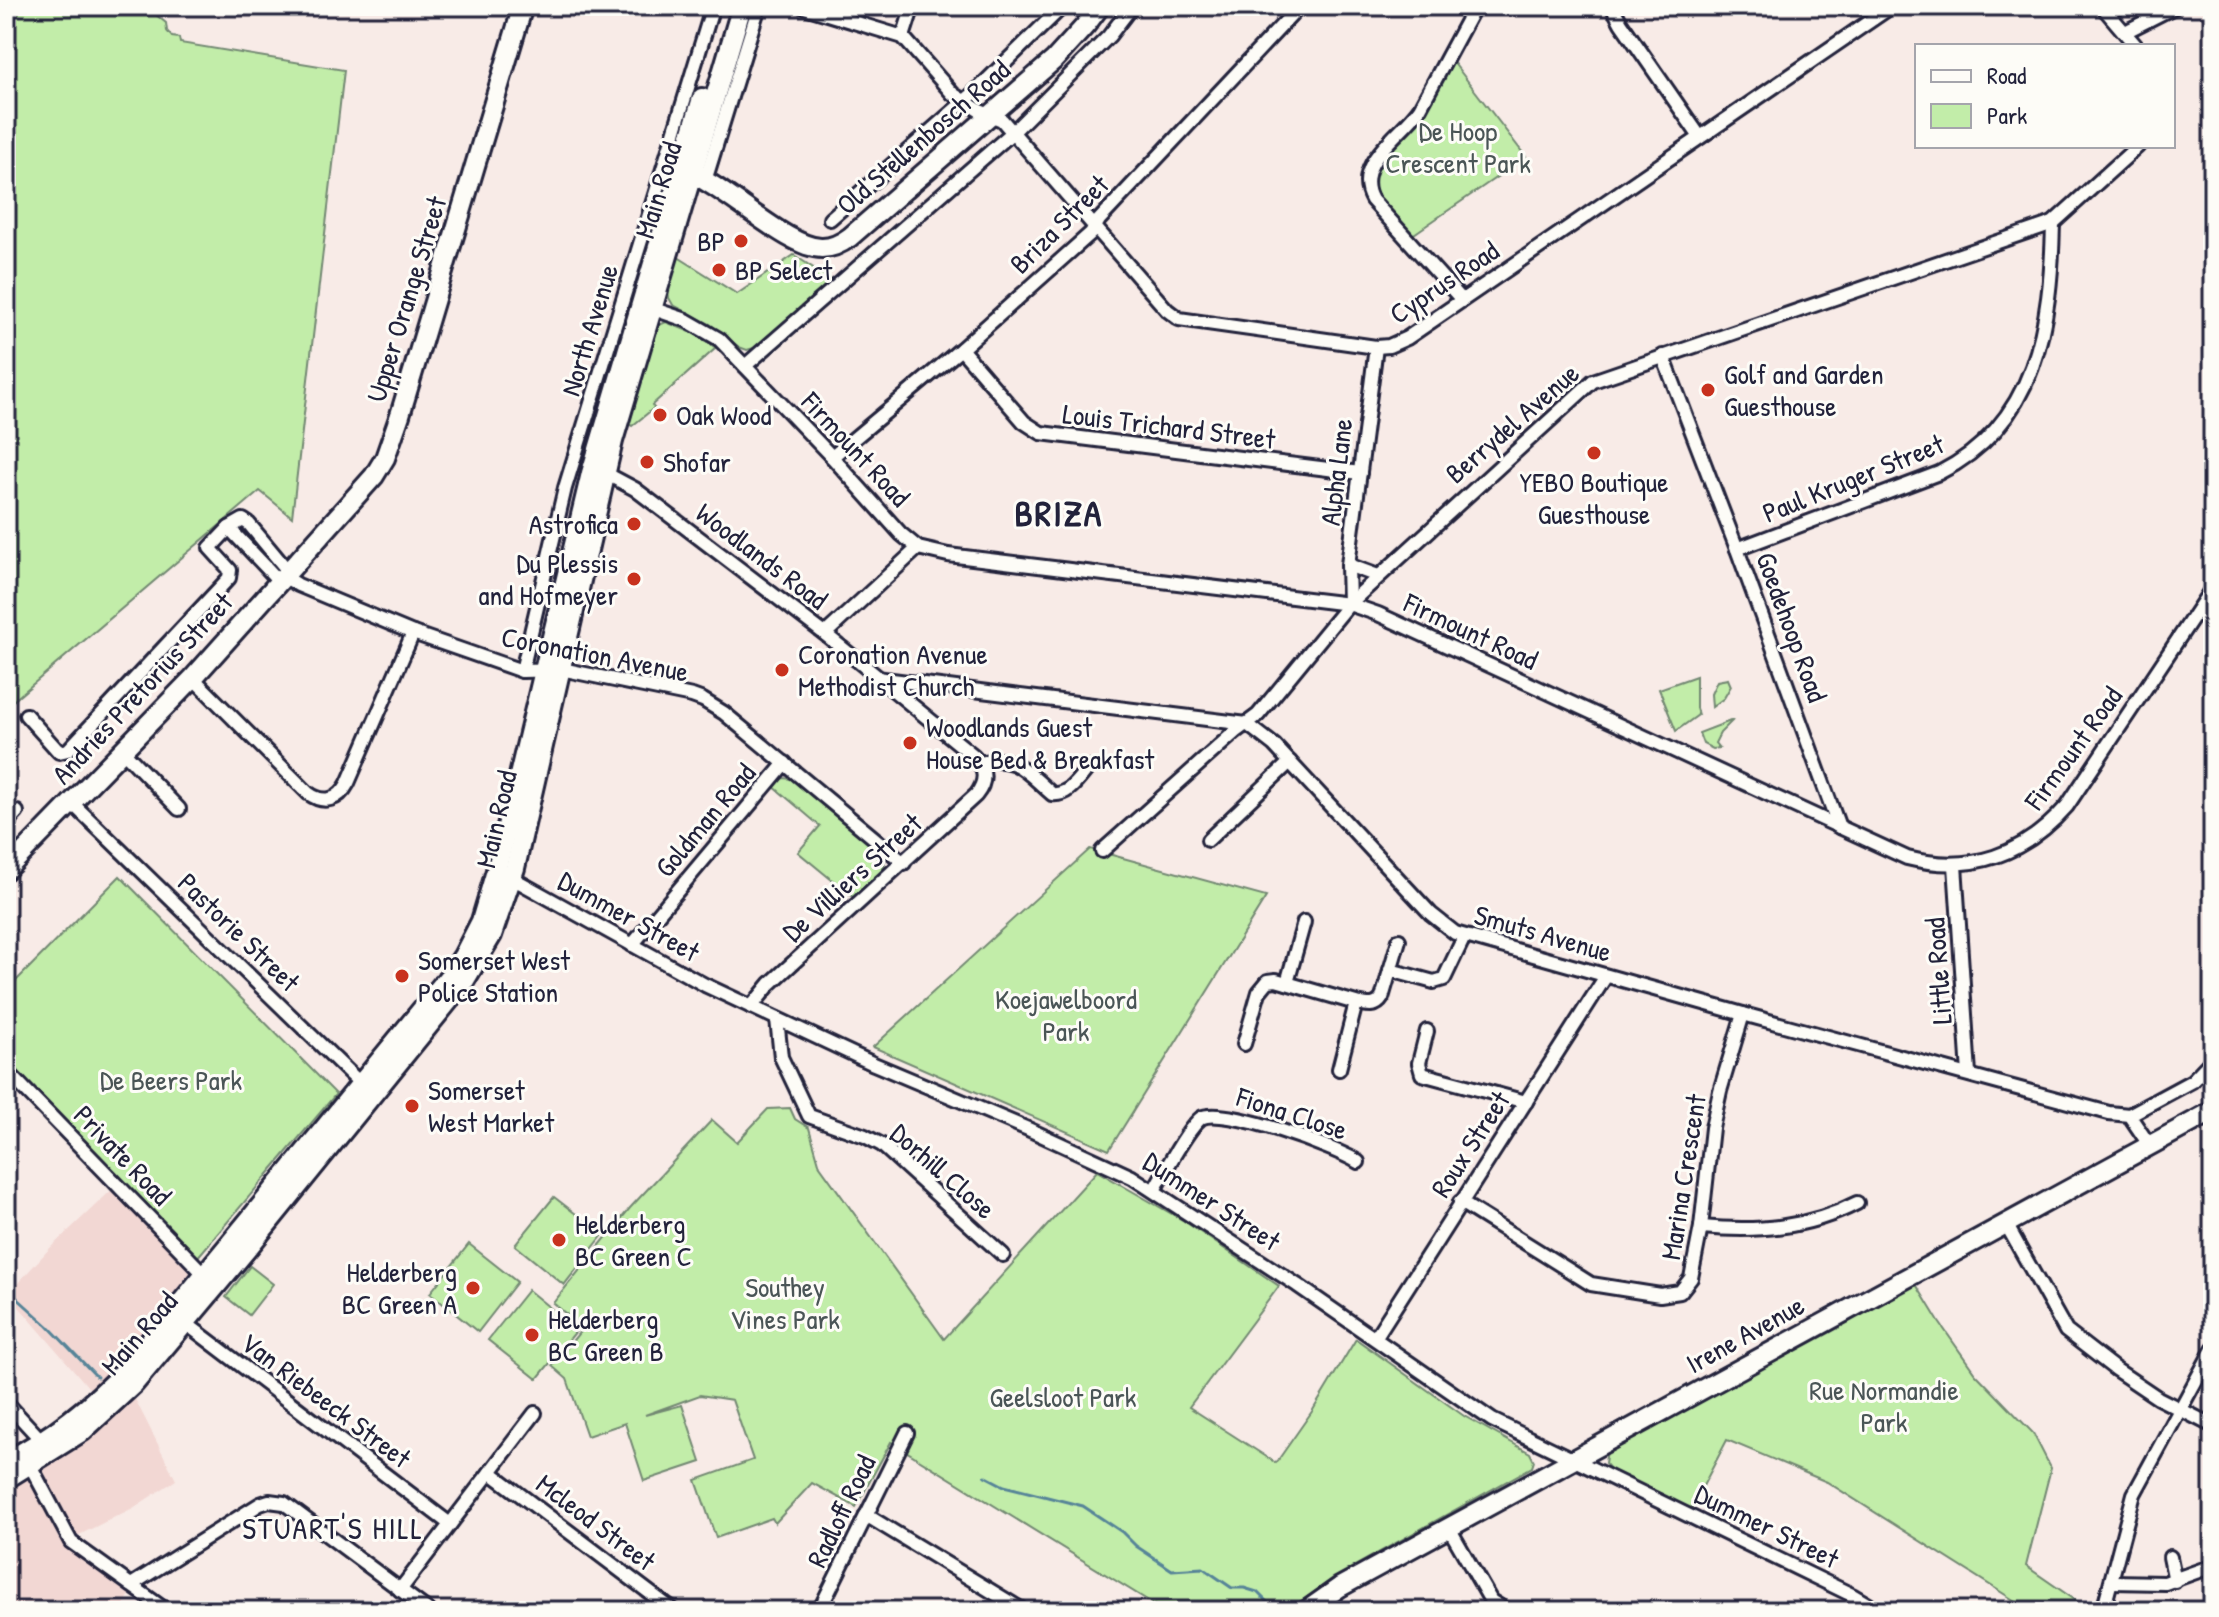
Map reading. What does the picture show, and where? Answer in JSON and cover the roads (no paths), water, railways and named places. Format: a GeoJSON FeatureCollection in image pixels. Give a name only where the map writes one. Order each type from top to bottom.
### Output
{"type":"FeatureCollection","features":[{"type":"Feature","properties":{"kind":"main road","name":"Upper Orange Street"},"geometry":{"type":"LineString","coordinates":[[284,576],[360,493],[385,458],[523,6]]}},
{"type":"Feature","properties":{"kind":"main road","name":"Main Road"},"geometry":{"type":"LineString","coordinates":[[693,175],[731,6]]}},
{"type":"Feature","properties":{"kind":"main road","name":"Main Road"},"geometry":{"type":"LineString","coordinates":[[552,670],[591,473],[693,175],[742,6]]}},
{"type":"Feature","properties":{"kind":"main road","name":"Old Stellenbosch Road"},"geometry":{"type":"LineString","coordinates":[[693,175],[802,244],[833,247],[850,237],[1054,60],[1100,6]]}},
{"type":"Feature","properties":{"kind":"main road","name":"Main Road"},"geometry":{"type":"LineString","coordinates":[[6,1479],[95,1421],[134,1384],[180,1318],[367,1090],[463,956],[503,877],[552,670],[646,306]]}},
{"type":"Feature","properties":{"kind":"main road","name":"Andries Pretorius Street"},"geometry":{"type":"LineString","coordinates":[[6,870],[193,678],[284,576]]}},
{"type":"Feature","properties":{"kind":"main road","name":"Main Road"},"geometry":{"type":"LineString","coordinates":[[6,1461],[76,1417],[180,1318],[205,1275],[367,1090]]}},
{"type":"Feature","properties":{"kind":"main road","name":"Irene Avenue"},"geometry":{"type":"LineString","coordinates":[[1306,1611],[1340,1587],[2213,1111]]}},
{"type":"Feature","properties":{"kind":"street","name":"North Avenue"},"geometry":{"type":"LineString","coordinates":[[522,671],[565,488],[713,6]]}},
{"type":"Feature","properties":{"kind":"street"},"geometry":{"type":"LineString","coordinates":[[693,175],[759,6]]}},
{"type":"Feature","properties":{"kind":"street"},"geometry":{"type":"LineString","coordinates":[[801,6],[903,37],[913,6]]}},
{"type":"Feature","properties":{"kind":"street"},"geometry":{"type":"LineString","coordinates":[[830,219],[965,101],[1063,6]]}},
{"type":"Feature","properties":{"kind":"street"},"geometry":{"type":"LineString","coordinates":[[745,366],[1013,132],[1109,36],[1132,6]]}},
{"type":"Feature","properties":{"kind":"street","name":"Briza Street"},"geometry":{"type":"LineString","coordinates":[[832,457],[961,349],[1096,227],[1300,6]]}},
{"type":"Feature","properties":{"kind":"street"},"geometry":{"type":"LineString","coordinates":[[1462,300],[1372,200],[1366,177],[1373,160],[1411,122],[1420,108],[1475,6]]}},
{"type":"Feature","properties":{"kind":"street"},"geometry":{"type":"LineString","coordinates":[[1612,6],[1700,137]]}},
{"type":"Feature","properties":{"kind":"street","name":"Cyprus Road"},"geometry":{"type":"LineString","coordinates":[[903,37],[953,94],[1001,119],[1167,310],[1179,319],[1376,347],[1389,346],[1407,338],[1892,6]]}},
{"type":"Feature","properties":{"kind":"street"},"geometry":{"type":"LineString","coordinates":[[2102,6],[2134,44]]}},
{"type":"Feature","properties":{"kind":"street"},"geometry":{"type":"LineString","coordinates":[[2125,32],[2176,6]]}},
{"type":"Feature","properties":{"kind":"street","name":"Berrydel Avenue"},"geometry":{"type":"LineString","coordinates":[[1102,851],[1258,715],[1349,604],[1588,384],[2053,223],[2136,148]]}},
{"type":"Feature","properties":{"kind":"street","name":"Paul Kruger Street"},"geometry":{"type":"LineString","coordinates":[[1737,549],[1939,473],[1965,459],[1985,443],[2017,401],[2034,361],[2049,298],[2053,223]]}},
{"type":"Feature","properties":{"kind":"street","name":"Firmount Road"},"geometry":{"type":"LineString","coordinates":[[646,306],[686,320],[719,339],[901,534],[918,548],[948,555],[1349,604],[1378,614],[1907,858],[1934,864],[1955,865],[2009,852],[2050,825],[2067,806],[2213,587]]}},
{"type":"Feature","properties":{"kind":"street","name":"Alpha Lane"},"geometry":{"type":"LineString","coordinates":[[1349,604],[1348,565],[1376,347]]}},
{"type":"Feature","properties":{"kind":"street","name":"Louis Trichard Street"},"geometry":{"type":"LineString","coordinates":[[961,349],[1024,422],[1041,433],[1360,473]]}},
{"type":"Feature","properties":{"kind":"street","name":"Goedehoop Road"},"geometry":{"type":"LineString","coordinates":[[1663,356],[1839,827]]}},
{"type":"Feature","properties":{"kind":"street","name":"Woodlands Road"},"geometry":{"type":"LineString","coordinates":[[605,473],[635,489],[825,634],[980,763]]}},
{"type":"Feature","properties":{"kind":"street"},"geometry":{"type":"LineString","coordinates":[[26,715],[59,752],[68,750],[229,578],[230,570],[210,548],[229,528],[243,520],[263,542],[284,576]]}},
{"type":"Feature","properties":{"kind":"street"},"geometry":{"type":"LineString","coordinates":[[229,528],[252,553],[284,576]]}},
{"type":"Feature","properties":{"kind":"street"},"geometry":{"type":"LineString","coordinates":[[825,634],[918,548]]}},
{"type":"Feature","properties":{"kind":"street"},"geometry":{"type":"LineString","coordinates":[[1348,565],[1378,576]]}},
{"type":"Feature","properties":{"kind":"street","name":"Coronation Avenue"},"geometry":{"type":"LineString","coordinates":[[284,576],[298,585],[413,633],[522,671],[552,670],[703,700],[714,705],[904,863]]}},
{"type":"Feature","properties":{"kind":"street"},"geometry":{"type":"LineString","coordinates":[[193,678],[308,793],[327,800],[341,794],[348,783],[413,633]]}},
{"type":"Feature","properties":{"kind":"street"},"geometry":{"type":"LineString","coordinates":[[876,678],[1247,724]]}},
{"type":"Feature","properties":{"kind":"street"},"geometry":{"type":"LineString","coordinates":[[915,710],[918,693],[932,684]]}},
{"type":"Feature","properties":{"kind":"street","name":"Smuts Avenue"},"geometry":{"type":"LineString","coordinates":[[1247,724],[1262,734],[1290,762],[1431,914],[1464,937],[2109,1113],[2129,1115]]}},
{"type":"Feature","properties":{"kind":"street"},"geometry":{"type":"LineString","coordinates":[[122,750],[179,809]]}},
{"type":"Feature","properties":{"kind":"street"},"geometry":{"type":"LineString","coordinates":[[980,763],[994,759],[1009,760],[1052,794],[1058,795],[1067,791],[1088,768]]}},
{"type":"Feature","properties":{"kind":"street"},"geometry":{"type":"LineString","coordinates":[[1208,840],[1290,762]]}},
{"type":"Feature","properties":{"kind":"street","name":"Goldman Road"},"geometry":{"type":"LineString","coordinates":[[632,945],[785,763]]}},
{"type":"Feature","properties":{"kind":"street","name":"De Villiers Street"},"geometry":{"type":"LineString","coordinates":[[751,1007],[770,984],[976,795],[983,782],[984,770],[980,763]]}},
{"type":"Feature","properties":{"kind":"street","name":"Pastorie Street"},"geometry":{"type":"LineString","coordinates":[[72,803],[367,1090]]}},
{"type":"Feature","properties":{"kind":"street"},"geometry":{"type":"LineString","coordinates":[[6,824],[17,812]]}},
{"type":"Feature","properties":{"kind":"street","name":"Little Road"},"geometry":{"type":"LineString","coordinates":[[1955,865],[1969,1074]]}},
{"type":"Feature","properties":{"kind":"street","name":"Dummer Street"},"geometry":{"type":"LineString","coordinates":[[503,877],[751,1007],[874,1064],[1098,1160],[1154,1190],[1492,1420],[1863,1607],[1879,1611]]}},
{"type":"Feature","properties":{"kind":"street"},"geometry":{"type":"LineString","coordinates":[[1287,983],[1304,922]]}},
{"type":"Feature","properties":{"kind":"street"},"geometry":{"type":"LineString","coordinates":[[1390,970],[1434,982],[1444,979],[1464,937]]}},
{"type":"Feature","properties":{"kind":"street"},"geometry":{"type":"LineString","coordinates":[[1244,1044],[1263,985],[1272,980],[1369,1006],[1380,1001],[1399,940]]}},
{"type":"Feature","properties":{"kind":"street","name":"Roux Street"},"geometry":{"type":"LineString","coordinates":[[1375,1338],[1606,976]]}},
{"type":"Feature","properties":{"kind":"street"},"geometry":{"type":"LineString","coordinates":[[1339,1069],[1356,1003]]}},
{"type":"Feature","properties":{"kind":"street","name":"Marina Crescent"},"geometry":{"type":"LineString","coordinates":[[1460,1202],[1591,1284],[1643,1294],[1680,1292],[1691,1278],[1701,1227],[1712,1128],[1743,1014]]}},
{"type":"Feature","properties":{"kind":"street","name":"Dorhill Close"},"geometry":{"type":"LineString","coordinates":[[777,1019],[781,1057],[809,1116],[882,1145],[1003,1255]]}},
{"type":"Feature","properties":{"kind":"street"},"geometry":{"type":"LineString","coordinates":[[1427,1031],[1419,1057],[1422,1074],[1526,1102]]}},
{"type":"Feature","properties":{"kind":"street"},"geometry":{"type":"LineString","coordinates":[[2150,1146],[2129,1115],[2192,1081],[2213,1059]]}},
{"type":"Feature","properties":{"kind":"street","name":"Private Road"},"geometry":{"type":"LineString","coordinates":[[6,1070],[205,1275]]}},
{"type":"Feature","properties":{"kind":"street","name":"Fiona Close"},"geometry":{"type":"LineString","coordinates":[[1154,1190],[1195,1124],[1210,1115],[1225,1116],[1307,1138],[1343,1152],[1358,1162]]}},
{"type":"Feature","properties":{"kind":"street"},"geometry":{"type":"LineString","coordinates":[[1701,1227],[1765,1230],[1833,1215],[1857,1203]]}},
{"type":"Feature","properties":{"kind":"street"},"geometry":{"type":"LineString","coordinates":[[2006,1224],[2066,1331],[2115,1369],[2213,1426]]}},
{"type":"Feature","properties":{"kind":"street","name":"Van Riebeeck Street"},"geometry":{"type":"LineString","coordinates":[[180,1318],[450,1524]]}},
{"type":"Feature","properties":{"kind":"street"},"geometry":{"type":"LineString","coordinates":[[2103,1611],[2134,1494],[2213,1349]]}},
{"type":"Feature","properties":{"kind":"street"},"geometry":{"type":"LineString","coordinates":[[6,1402],[42,1441]]}},
{"type":"Feature","properties":{"kind":"street"},"geometry":{"type":"LineString","coordinates":[[400,1590],[535,1413]]}},
{"type":"Feature","properties":{"kind":"street","name":"Radloff Road"},"geometry":{"type":"LineString","coordinates":[[819,1611],[907,1433]]}},
{"type":"Feature","properties":{"kind":"street"},"geometry":{"type":"LineString","coordinates":[[30,1465],[71,1542],[167,1611]]}},
{"type":"Feature","properties":{"kind":"street","name":"Mcleod Street"},"geometry":{"type":"LineString","coordinates":[[490,1472],[674,1611]]}},
{"type":"Feature","properties":{"kind":"street"},"geometry":{"type":"LineString","coordinates":[[131,1585],[260,1504],[274,1500],[284,1503],[429,1611]]}},
{"type":"Feature","properties":{"kind":"street"},"geometry":{"type":"LineString","coordinates":[[866,1515],[1024,1611]]}},
{"type":"Feature","properties":{"kind":"street"},"geometry":{"type":"LineString","coordinates":[[1449,1528],[1491,1601],[1507,1611]]}},
{"type":"Feature","properties":{"kind":"street"},"geometry":{"type":"LineString","coordinates":[[2170,1557],[2175,1581]]}},
{"type":"Feature","properties":{"kind":"street"},"geometry":{"type":"LineString","coordinates":[[2112,1582],[2154,1584],[2175,1581],[2204,1569]]}},
{"type":"Feature","properties":{"kind":"waterway"},"geometry":{"type":"LineString","coordinates":[[6,1288],[97,1377]]}},
{"type":"Feature","properties":{"kind":"waterway"},"geometry":{"type":"LineString","coordinates":[[985,1476],[1004,1486],[1083,1506],[1172,1570],[1203,1568],[1232,1588],[1257,1592],[1273,1608]]}},
{"type":"Feature","properties":{"kind":"place","name":"BP"},"geometry":{"type":"Point","coordinates":[741,241]}},
{"type":"Feature","properties":{"kind":"place","name":"BP Select"},"geometry":{"type":"Point","coordinates":[719,270]}},
{"type":"Feature","properties":{"kind":"place","name":"Golf and Garden Guesthouse"},"geometry":{"type":"Point","coordinates":[1708,390]}},
{"type":"Feature","properties":{"kind":"place","name":"Oak Wood"},"geometry":{"type":"Point","coordinates":[660,415]}},
{"type":"Feature","properties":{"kind":"place","name":"YEBO Boutique Guesthouse"},"geometry":{"type":"Point","coordinates":[1594,453]}},
{"type":"Feature","properties":{"kind":"place","name":"Shofar"},"geometry":{"type":"Point","coordinates":[647,462]}},
{"type":"Feature","properties":{"kind":"place","name":"Astrofica"},"geometry":{"type":"Point","coordinates":[634,524]}},
{"type":"Feature","properties":{"kind":"place","name":"Du Plessis and Hofmeyer"},"geometry":{"type":"Point","coordinates":[634,579]}},
{"type":"Feature","properties":{"kind":"place","name":"Coronation Avenue Methodist Church"},"geometry":{"type":"Point","coordinates":[782,670]}},
{"type":"Feature","properties":{"kind":"place","name":"Woodlands Guest House Bed & Breakfast"},"geometry":{"type":"Point","coordinates":[910,743]}},
{"type":"Feature","properties":{"kind":"place","name":"Somerset West Police Station"},"geometry":{"type":"Point","coordinates":[402,976]}},
{"type":"Feature","properties":{"kind":"place","name":"Somerset West Market"},"geometry":{"type":"Point","coordinates":[412,1106]}},
{"type":"Feature","properties":{"kind":"place","name":"Helderberg BC Green C"},"geometry":{"type":"Point","coordinates":[559,1240]}},
{"type":"Feature","properties":{"kind":"place","name":"Helderberg BC Green A"},"geometry":{"type":"Point","coordinates":[473,1288]}},
{"type":"Feature","properties":{"kind":"place","name":"Helderberg BC Green B"},"geometry":{"type":"Point","coordinates":[532,1335]}},
{"type":"Feature","properties":{"kind":"district","name":"BRIZA"},"geometry":{"type":"Point","coordinates":[1059,513]}},
{"type":"Feature","properties":{"kind":"district","name":"STUART'S HILL"},"geometry":{"type":"Point","coordinates":[333,1529]}},
{"type":"Feature","properties":{"kind":"park label","name":"De Hoop Crescent Park"},"geometry":{"type":"Point","coordinates":[1458,147]}},
{"type":"Feature","properties":{"kind":"park label","name":"Koejawelboord Park"},"geometry":{"type":"Point","coordinates":[1066,1015]}},
{"type":"Feature","properties":{"kind":"park label","name":"De Beers Park"},"geometry":{"type":"Point","coordinates":[171,1080]}},
{"type":"Feature","properties":{"kind":"park label","name":"Southey Vines Park"},"geometry":{"type":"Point","coordinates":[785,1303]}},
{"type":"Feature","properties":{"kind":"park label","name":"Geelsloot Park"},"geometry":{"type":"Point","coordinates":[1063,1397]}},
{"type":"Feature","properties":{"kind":"park label","name":"Rue Normandie Park"},"geometry":{"type":"Point","coordinates":[1884,1406]}}]}
